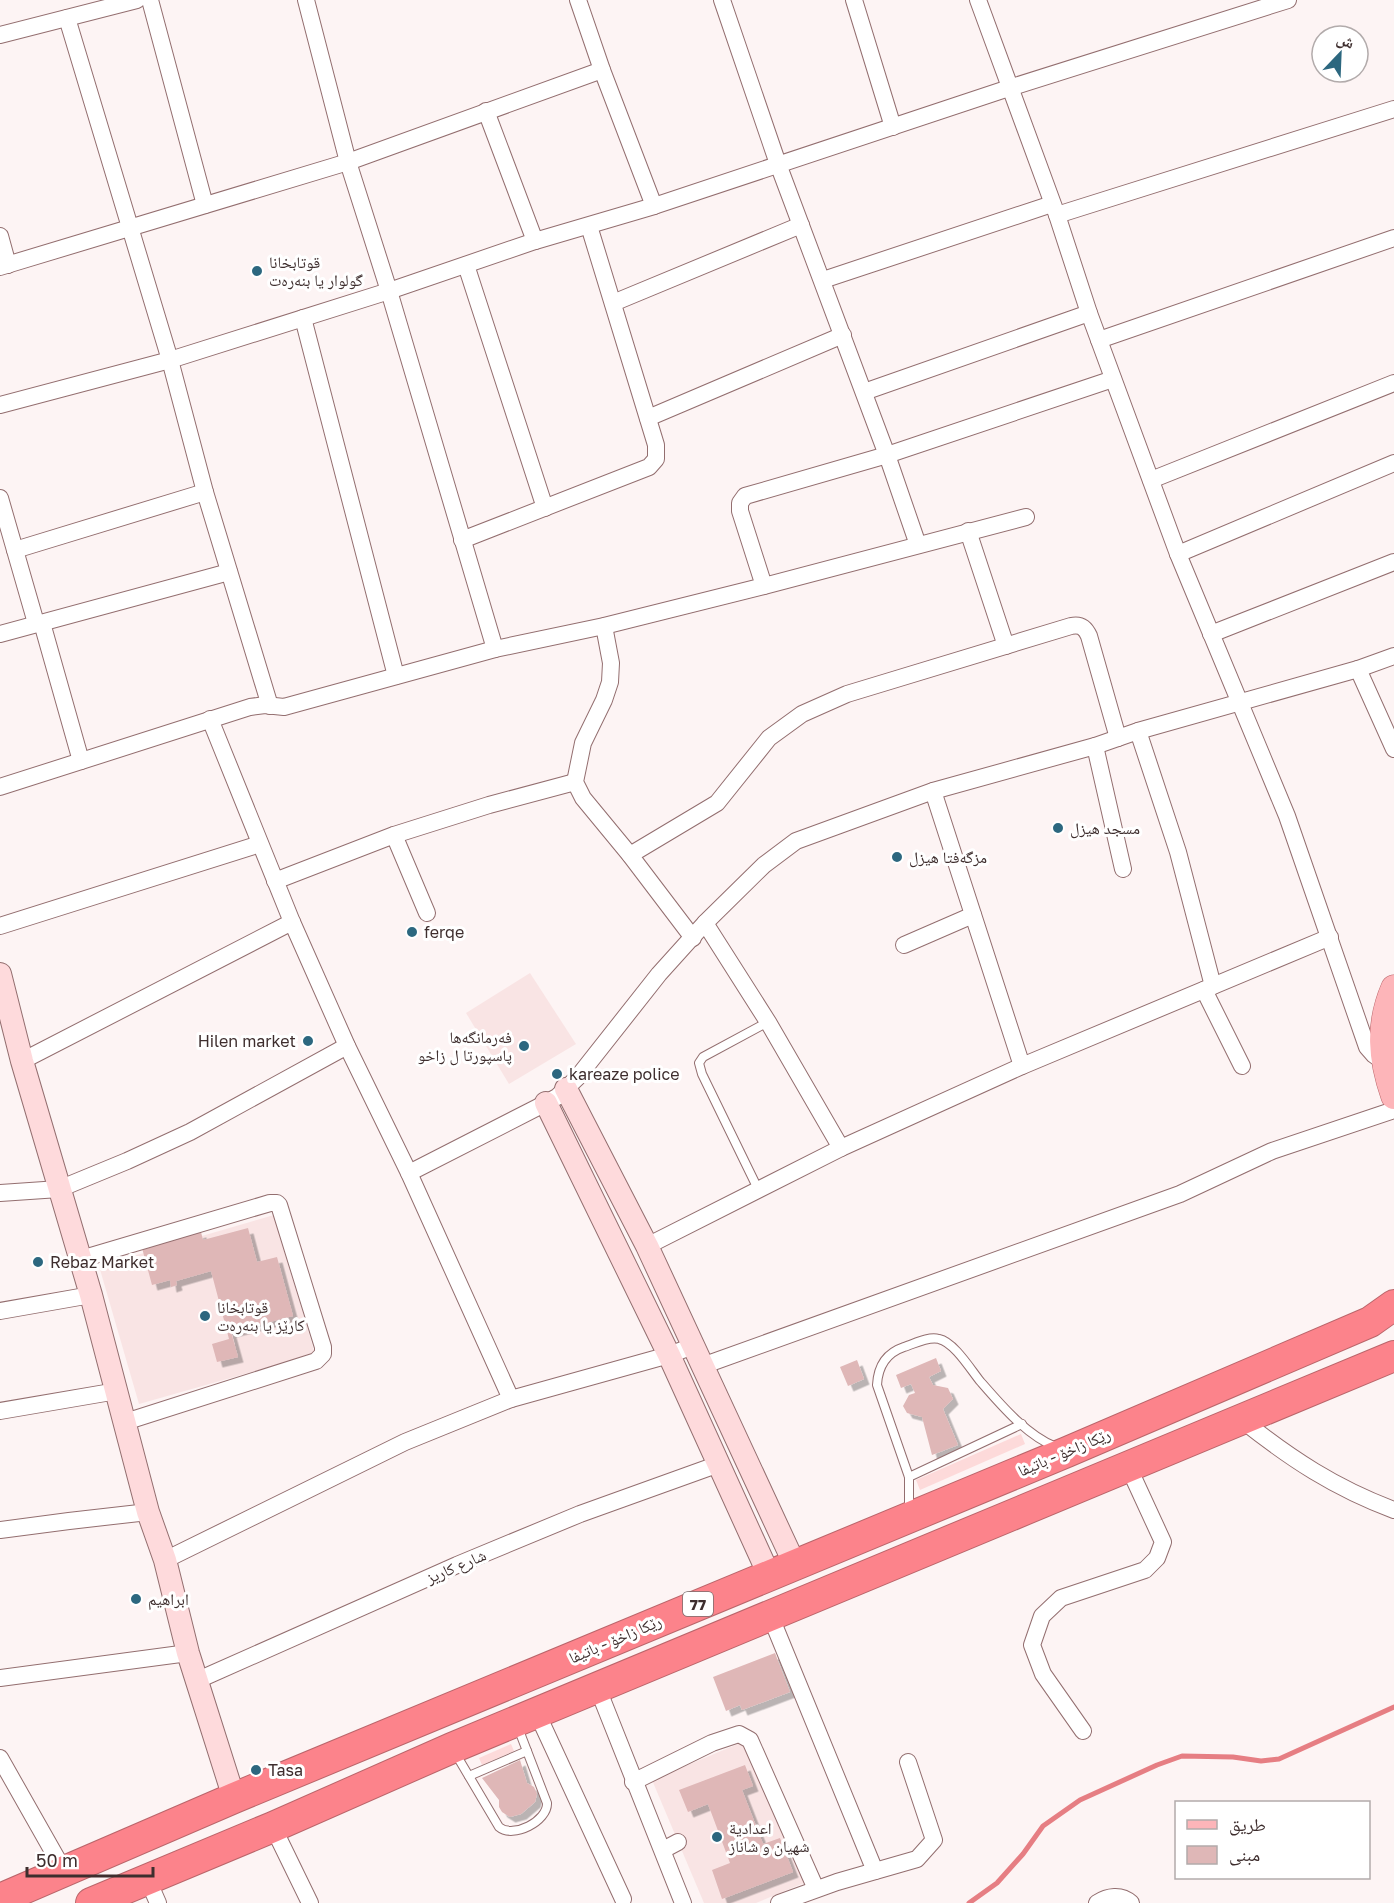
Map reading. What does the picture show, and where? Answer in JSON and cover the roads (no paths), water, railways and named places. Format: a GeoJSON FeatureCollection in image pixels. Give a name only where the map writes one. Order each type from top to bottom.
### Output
{"type":"FeatureCollection","features":[{"type":"Feature","properties":{"kind":"highway","name":"رێکا زاخۆ - باتیفا"},"geometry":{"type":"LineString","coordinates":[[0,1899],[234,1798],[1067,1452],[1370,1322],[1394,1305]]}},
{"type":"Feature","properties":{"kind":"highway"},"geometry":{"type":"LineString","coordinates":[[1370,1322],[1382,1325],[1390,1335],[1391,1357]]}},
{"type":"Feature","properties":{"kind":"highway","name":"77"},"geometry":{"type":"LineString","coordinates":[[92,1903],[153,1892],[273,1827],[452,1748],[1391,1357]]}},
{"type":"Feature","properties":{"kind":"main road"},"geometry":{"type":"LineString","coordinates":[[1394,987],[1388,1001],[1383,1025],[1384,1062],[1394,1096]]}},
{"type":"Feature","properties":{"kind":"street"},"geometry":{"type":"LineString","coordinates":[[0,35],[137,0]]}},
{"type":"Feature","properties":{"kind":"street"},"geometry":{"type":"LineString","coordinates":[[150,0],[205,205]]}},
{"type":"Feature","properties":{"kind":"street"},"geometry":{"type":"LineString","coordinates":[[306,0],[348,162],[389,291],[495,649]]}},
{"type":"Feature","properties":{"kind":"street"},"geometry":{"type":"LineString","coordinates":[[578,0],[654,206]]}},
{"type":"Feature","properties":{"kind":"street"},"geometry":{"type":"LineString","coordinates":[[722,0],[778,164],[887,454],[918,545]]}},
{"type":"Feature","properties":{"kind":"street"},"geometry":{"type":"LineString","coordinates":[[854,0],[893,127]]}},
{"type":"Feature","properties":{"kind":"street"},"geometry":{"type":"LineString","coordinates":[[978,0],[1055,210],[1089,313],[1178,554],[1287,816],[1367,1047],[1384,1062]]}},
{"type":"Feature","properties":{"kind":"street"},"geometry":{"type":"LineString","coordinates":[[0,405],[170,360],[1288,0]]}},
{"type":"Feature","properties":{"kind":"street"},"geometry":{"type":"LineString","coordinates":[[67,18],[170,360],[205,492],[270,706]]}},
{"type":"Feature","properties":{"kind":"street"},"geometry":{"type":"LineString","coordinates":[[0,236],[4,266],[348,162],[602,70]]}},
{"type":"Feature","properties":{"kind":"street"},"geometry":{"type":"LineString","coordinates":[[822,280],[1394,109]]}},
{"type":"Feature","properties":{"kind":"street"},"geometry":{"type":"LineString","coordinates":[[486,111],[535,241]]}},
{"type":"Feature","properties":{"kind":"street"},"geometry":{"type":"LineString","coordinates":[[613,303],[801,225]]}},
{"type":"Feature","properties":{"kind":"street"},"geometry":{"type":"LineString","coordinates":[[462,540],[649,467],[656,459],[657,452],[648,418],[589,226]]}},
{"type":"Feature","properties":{"kind":"street"},"geometry":{"type":"LineString","coordinates":[[1099,340],[1394,238]]}},
{"type":"Feature","properties":{"kind":"street"},"geometry":{"type":"LineString","coordinates":[[466,265],[545,508]]}},
{"type":"Feature","properties":{"kind":"street"},"geometry":{"type":"LineString","coordinates":[[864,392],[1089,313]]}},
{"type":"Feature","properties":{"kind":"street"},"geometry":{"type":"LineString","coordinates":[[303,318],[396,676]]}},
{"type":"Feature","properties":{"kind":"street"},"geometry":{"type":"LineString","coordinates":[[648,418],[843,335]]}},
{"type":"Feature","properties":{"kind":"street"},"geometry":{"type":"LineString","coordinates":[[764,586],[740,512],[742,499],[749,494],[887,454],[1113,378]]}},
{"type":"Feature","properties":{"kind":"street"},"geometry":{"type":"LineString","coordinates":[[1151,480],[1394,383]]}},
{"type":"Feature","properties":{"kind":"street"},"geometry":{"type":"LineString","coordinates":[[1178,554],[1394,463]]}},
{"type":"Feature","properties":{"kind":"street"},"geometry":{"type":"LineString","coordinates":[[15,550],[205,492]]}},
{"type":"Feature","properties":{"kind":"street"},"geometry":{"type":"LineString","coordinates":[[0,498],[81,761]]}},
{"type":"Feature","properties":{"kind":"street"},"geometry":{"type":"LineString","coordinates":[[0,787],[250,707],[284,706],[495,649],[604,626],[1026,517]]}},
{"type":"Feature","properties":{"kind":"street"},"geometry":{"type":"LineString","coordinates":[[968,531],[1006,646]]}},
{"type":"Feature","properties":{"kind":"street"},"geometry":{"type":"LineString","coordinates":[[1211,634],[1394,562]]}},
{"type":"Feature","properties":{"kind":"street"},"geometry":{"type":"LineString","coordinates":[[0,634],[229,572]]}},
{"type":"Feature","properties":{"kind":"street"},"geometry":{"type":"LineString","coordinates":[[630,855],[717,803],[769,738],[802,714],[846,694],[1076,625],[1087,630],[1118,738]]}},
{"type":"Feature","properties":{"kind":"street"},"geometry":{"type":"LineString","coordinates":[[604,626],[611,663],[610,682],[583,744],[575,782],[582,798],[630,855],[693,938]]}},
{"type":"Feature","properties":{"kind":"street"},"geometry":{"type":"LineString","coordinates":[[409,1173],[546,1103],[566,1089],[659,974],[705,923],[764,865],[796,841],[933,791],[1358,669],[1394,656]]}},
{"type":"Feature","properties":{"kind":"street"},"geometry":{"type":"LineString","coordinates":[[1358,669],[1394,749]]}},
{"type":"Feature","properties":{"kind":"street"},"geometry":{"type":"LineString","coordinates":[[210,718],[292,922],[511,1399]]}},
{"type":"Feature","properties":{"kind":"street"},"geometry":{"type":"LineString","coordinates":[[1138,731],[1178,852],[1209,988],[1242,1066]]}},
{"type":"Feature","properties":{"kind":"street"},"geometry":{"type":"LineString","coordinates":[[1095,746],[1123,869]]}},
{"type":"Feature","properties":{"kind":"street"},"geometry":{"type":"LineString","coordinates":[[275,881],[394,835],[489,805],[575,782]]}},
{"type":"Feature","properties":{"kind":"street"},"geometry":{"type":"LineString","coordinates":[[933,791],[1022,1066]]}},
{"type":"Feature","properties":{"kind":"street"},"geometry":{"type":"LineString","coordinates":[[394,835],[427,913]]}},
{"type":"Feature","properties":{"kind":"street"},"geometry":{"type":"LineString","coordinates":[[0,926],[260,844]]}},
{"type":"Feature","properties":{"kind":"street"},"geometry":{"type":"LineString","coordinates":[[904,945],[973,915]]}},
{"type":"Feature","properties":{"kind":"street"},"geometry":{"type":"LineString","coordinates":[[22,1061],[292,922]]}},
{"type":"Feature","properties":{"kind":"street"},"geometry":{"type":"LineString","coordinates":[[705,923],[768,1022],[841,1148]]}},
{"type":"Feature","properties":{"kind":"street"},"geometry":{"type":"LineString","coordinates":[[647,1246],[841,1148],[1022,1066],[1330,937]]}},
{"type":"Feature","properties":{"kind":"street"},"geometry":{"type":"LineString","coordinates":[[0,974],[22,1061],[91,1295],[148,1512],[165,1560],[188,1653],[234,1798]]}},
{"type":"Feature","properties":{"kind":"street"},"geometry":{"type":"LineString","coordinates":[[0,1193],[59,1189],[127,1161],[190,1132],[347,1046]]}},
{"type":"Feature","properties":{"kind":"street"},"geometry":{"type":"LineString","coordinates":[[566,1089],[647,1246],[698,1356],[782,1570]]}},
{"type":"Feature","properties":{"kind":"street"},"geometry":{"type":"LineString","coordinates":[[546,1103],[669,1355],[719,1464],[782,1570]]}},
{"type":"Feature","properties":{"kind":"street"},"geometry":{"type":"LineString","coordinates":[[165,1560],[405,1442],[511,1399],[669,1355],[698,1356],[1169,1198],[1272,1151],[1394,1110]]}},
{"type":"Feature","properties":{"kind":"street"},"geometry":{"type":"LineString","coordinates":[[81,1259],[270,1203],[277,1203],[323,1347],[323,1354],[316,1361],[125,1422]]}},
{"type":"Feature","properties":{"kind":"street"},"geometry":{"type":"LineString","coordinates":[[0,1311],[91,1295]]}},
{"type":"Feature","properties":{"kind":"street"},"geometry":{"type":"LineString","coordinates":[[0,1411],[117,1391]]}},
{"type":"Feature","properties":{"kind":"street"},"geometry":{"type":"LineString","coordinates":[[1242,1420],[1275,1447],[1313,1472],[1353,1494],[1394,1510]]}},
{"type":"Feature","properties":{"kind":"street","name":"شارع كاريز"},"geometry":{"type":"LineString","coordinates":[[198,1680],[457,1565],[580,1514],[719,1464]]}},
{"type":"Feature","properties":{"kind":"street"},"geometry":{"type":"LineString","coordinates":[[1083,1731],[1043,1674],[1032,1645],[1042,1616],[1061,1598],[1145,1570],[1157,1558],[1163,1542],[1128,1466]]}},
{"type":"Feature","properties":{"kind":"street"},"geometry":{"type":"LineString","coordinates":[[0,1530],[148,1512]]}},
{"type":"Feature","properties":{"kind":"street"},"geometry":{"type":"LineString","coordinates":[[770,1616],[875,1871]]}},
{"type":"Feature","properties":{"kind":"street"},"geometry":{"type":"LineString","coordinates":[[0,1678],[188,1653]]}},
{"type":"Feature","properties":{"kind":"street"},"geometry":{"type":"LineString","coordinates":[[598,1689],[633,1782],[683,1903]]}},
{"type":"Feature","properties":{"kind":"street"},"geometry":{"type":"LineString","coordinates":[[526,1717],[623,1899]]}},
{"type":"Feature","properties":{"kind":"street"},"geometry":{"type":"LineString","coordinates":[[633,1782],[712,1743],[739,1734],[750,1740],[808,1896]]}},
{"type":"Feature","properties":{"kind":"street"},"geometry":{"type":"LineString","coordinates":[[0,1758],[64,1871]]}},
{"type":"Feature","properties":{"kind":"street"},"geometry":{"type":"LineString","coordinates":[[778,1903],[808,1896],[875,1871],[917,1859],[934,1840],[908,1762]]}},
{"type":"Feature","properties":{"kind":"street"},"geometry":{"type":"LineString","coordinates":[[273,1827],[310,1903]]}},
{"type":"Feature","properties":{"kind":"street"},"geometry":{"type":"LineString","coordinates":[[663,1850],[678,1842]]}},
{"type":"Feature","properties":{"kind":"street"},"geometry":{"type":"LineString","coordinates":[[1097,1903],[1110,1897],[1119,1897],[1131,1903]]}},
{"type":"Feature","properties":{"kind":"lane"},"geometry":{"type":"LineString","coordinates":[[758,1189],[702,1074],[699,1063],[703,1057],[768,1022]]}},
{"type":"Feature","properties":{"kind":"lane"},"geometry":{"type":"LineString","coordinates":[[908,1517],[909,1477],[876,1385],[882,1362],[899,1349],[932,1338],[946,1341],[982,1383],[1022,1424],[1037,1437],[1067,1452]]}},
{"type":"Feature","properties":{"kind":"lane"},"geometry":{"type":"LineString","coordinates":[[909,1477],[1022,1424]]}},
{"type":"Feature","properties":{"kind":"lane"},"geometry":{"type":"LineString","coordinates":[[452,1748],[499,1827],[508,1832],[518,1830],[543,1816],[547,1808],[527,1751],[526,1717]]}},
{"type":"Feature","properties":{"kind":"lane"},"geometry":{"type":"LineString","coordinates":[[469,1776],[527,1751]]}},
{"type":"Feature","properties":{"kind":"waterway"},"geometry":{"type":"LineString","coordinates":[[969,1903],[997,1883],[1023,1854],[1043,1826],[1080,1800],[1182,1756],[1233,1757],[1261,1761],[1279,1759],[1394,1707]]}},
{"type":"Feature","properties":{"kind":"place","name":"قوتابخانا گولوار یا بنەرەت"},"geometry":{"type":"Point","coordinates":[257,271]}},
{"type":"Feature","properties":{"kind":"place","name":"مسجد هيزل"},"geometry":{"type":"Point","coordinates":[1058,828]}},
{"type":"Feature","properties":{"kind":"place","name":"مزگەفتا هیزل"},"geometry":{"type":"Point","coordinates":[897,857]}},
{"type":"Feature","properties":{"kind":"place","name":"ferqe"},"geometry":{"type":"Point","coordinates":[412,932]}},
{"type":"Feature","properties":{"kind":"place","name":"Hilen market"},"geometry":{"type":"Point","coordinates":[308,1041]}},
{"type":"Feature","properties":{"kind":"place","name":"فەرمانگەها پاسپورتا ل زاخو"},"geometry":{"type":"Point","coordinates":[524,1046]}},
{"type":"Feature","properties":{"kind":"place","name":"kareaze police"},"geometry":{"type":"Point","coordinates":[557,1074]}},
{"type":"Feature","properties":{"kind":"place","name":"Rebaz Market"},"geometry":{"type":"Point","coordinates":[38,1262]}},
{"type":"Feature","properties":{"kind":"place","name":"قوتابخانا کارێز یا بنەرەت"},"geometry":{"type":"Point","coordinates":[205,1316]}},
{"type":"Feature","properties":{"kind":"place","name":"ابراهيم"},"geometry":{"type":"Point","coordinates":[136,1599]}},
{"type":"Feature","properties":{"kind":"place","name":"Tasa"},"geometry":{"type":"Point","coordinates":[256,1770]}},
{"type":"Feature","properties":{"kind":"place","name":"اعدادية شهيان و شاناز"},"geometry":{"type":"Point","coordinates":[717,1837]}}]}
